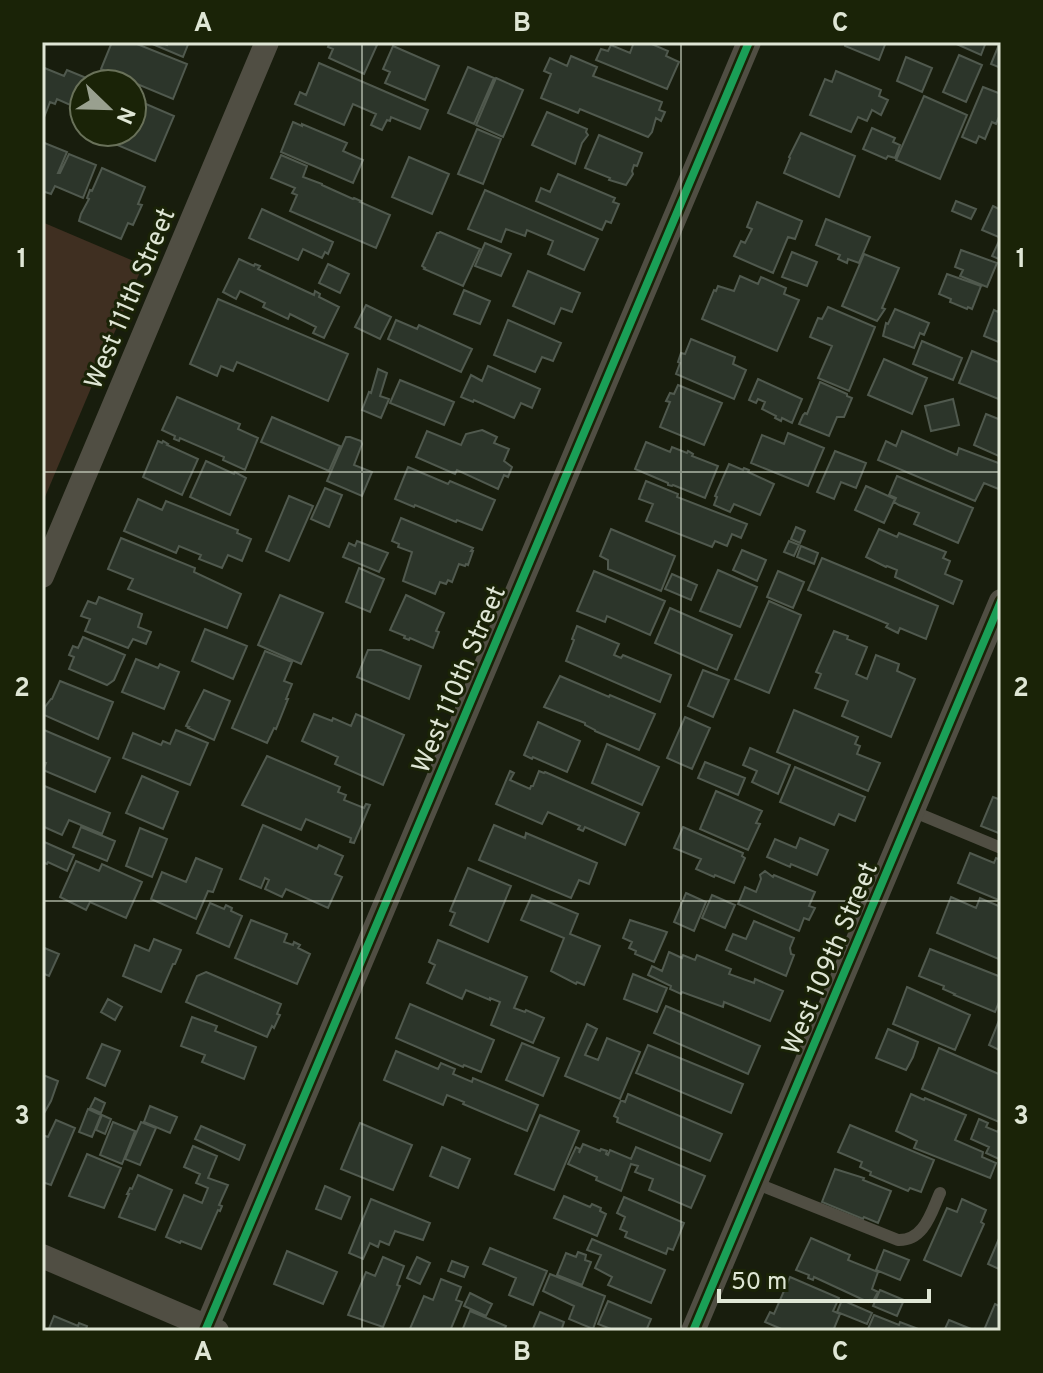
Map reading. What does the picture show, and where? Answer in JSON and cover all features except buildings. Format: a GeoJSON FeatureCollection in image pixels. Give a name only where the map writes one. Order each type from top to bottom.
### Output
{"type":"FeatureCollection","features":[{"type":"Feature","properties":{"kind":"street","name":"West 111th Street"},"geometry":{"type":"LineString","coordinates":[[42,576],[267,42]]}},
{"type":"Feature","properties":{"kind":"street","name":"West 110th Street"},"geometry":{"type":"LineString","coordinates":[[210,1330],[749,42]]}},
{"type":"Feature","properties":{"kind":"street","name":"West 109th Street"},"geometry":{"type":"LineString","coordinates":[[693,1331],[1001,601]]}},
{"type":"Feature","properties":{"kind":"street"},"geometry":{"type":"LineString","coordinates":[[42,1256],[210,1330]]}},
{"type":"Feature","properties":{"kind":"lane"},"geometry":{"type":"LineString","coordinates":[[912,811],[1001,848]]}},
{"type":"Feature","properties":{"kind":"lane"},"geometry":{"type":"LineString","coordinates":[[755,1183],[905,1241],[920,1232],[940,1193]]}},
{"type":"Feature","properties":{"kind":"shaded area"},"geometry":{"type":"Polygon","coordinates":[[[42,222],[143,265],[42,504],[42,222]]]}},
{"type":"Feature","properties":{"kind":"cycle path"},"geometry":{"type":"LineString","coordinates":[[205,1331],[749,42]]}},
{"type":"Feature","properties":{"kind":"cycle path"},"geometry":{"type":"LineString","coordinates":[[693,1331],[1001,601]]}}]}
